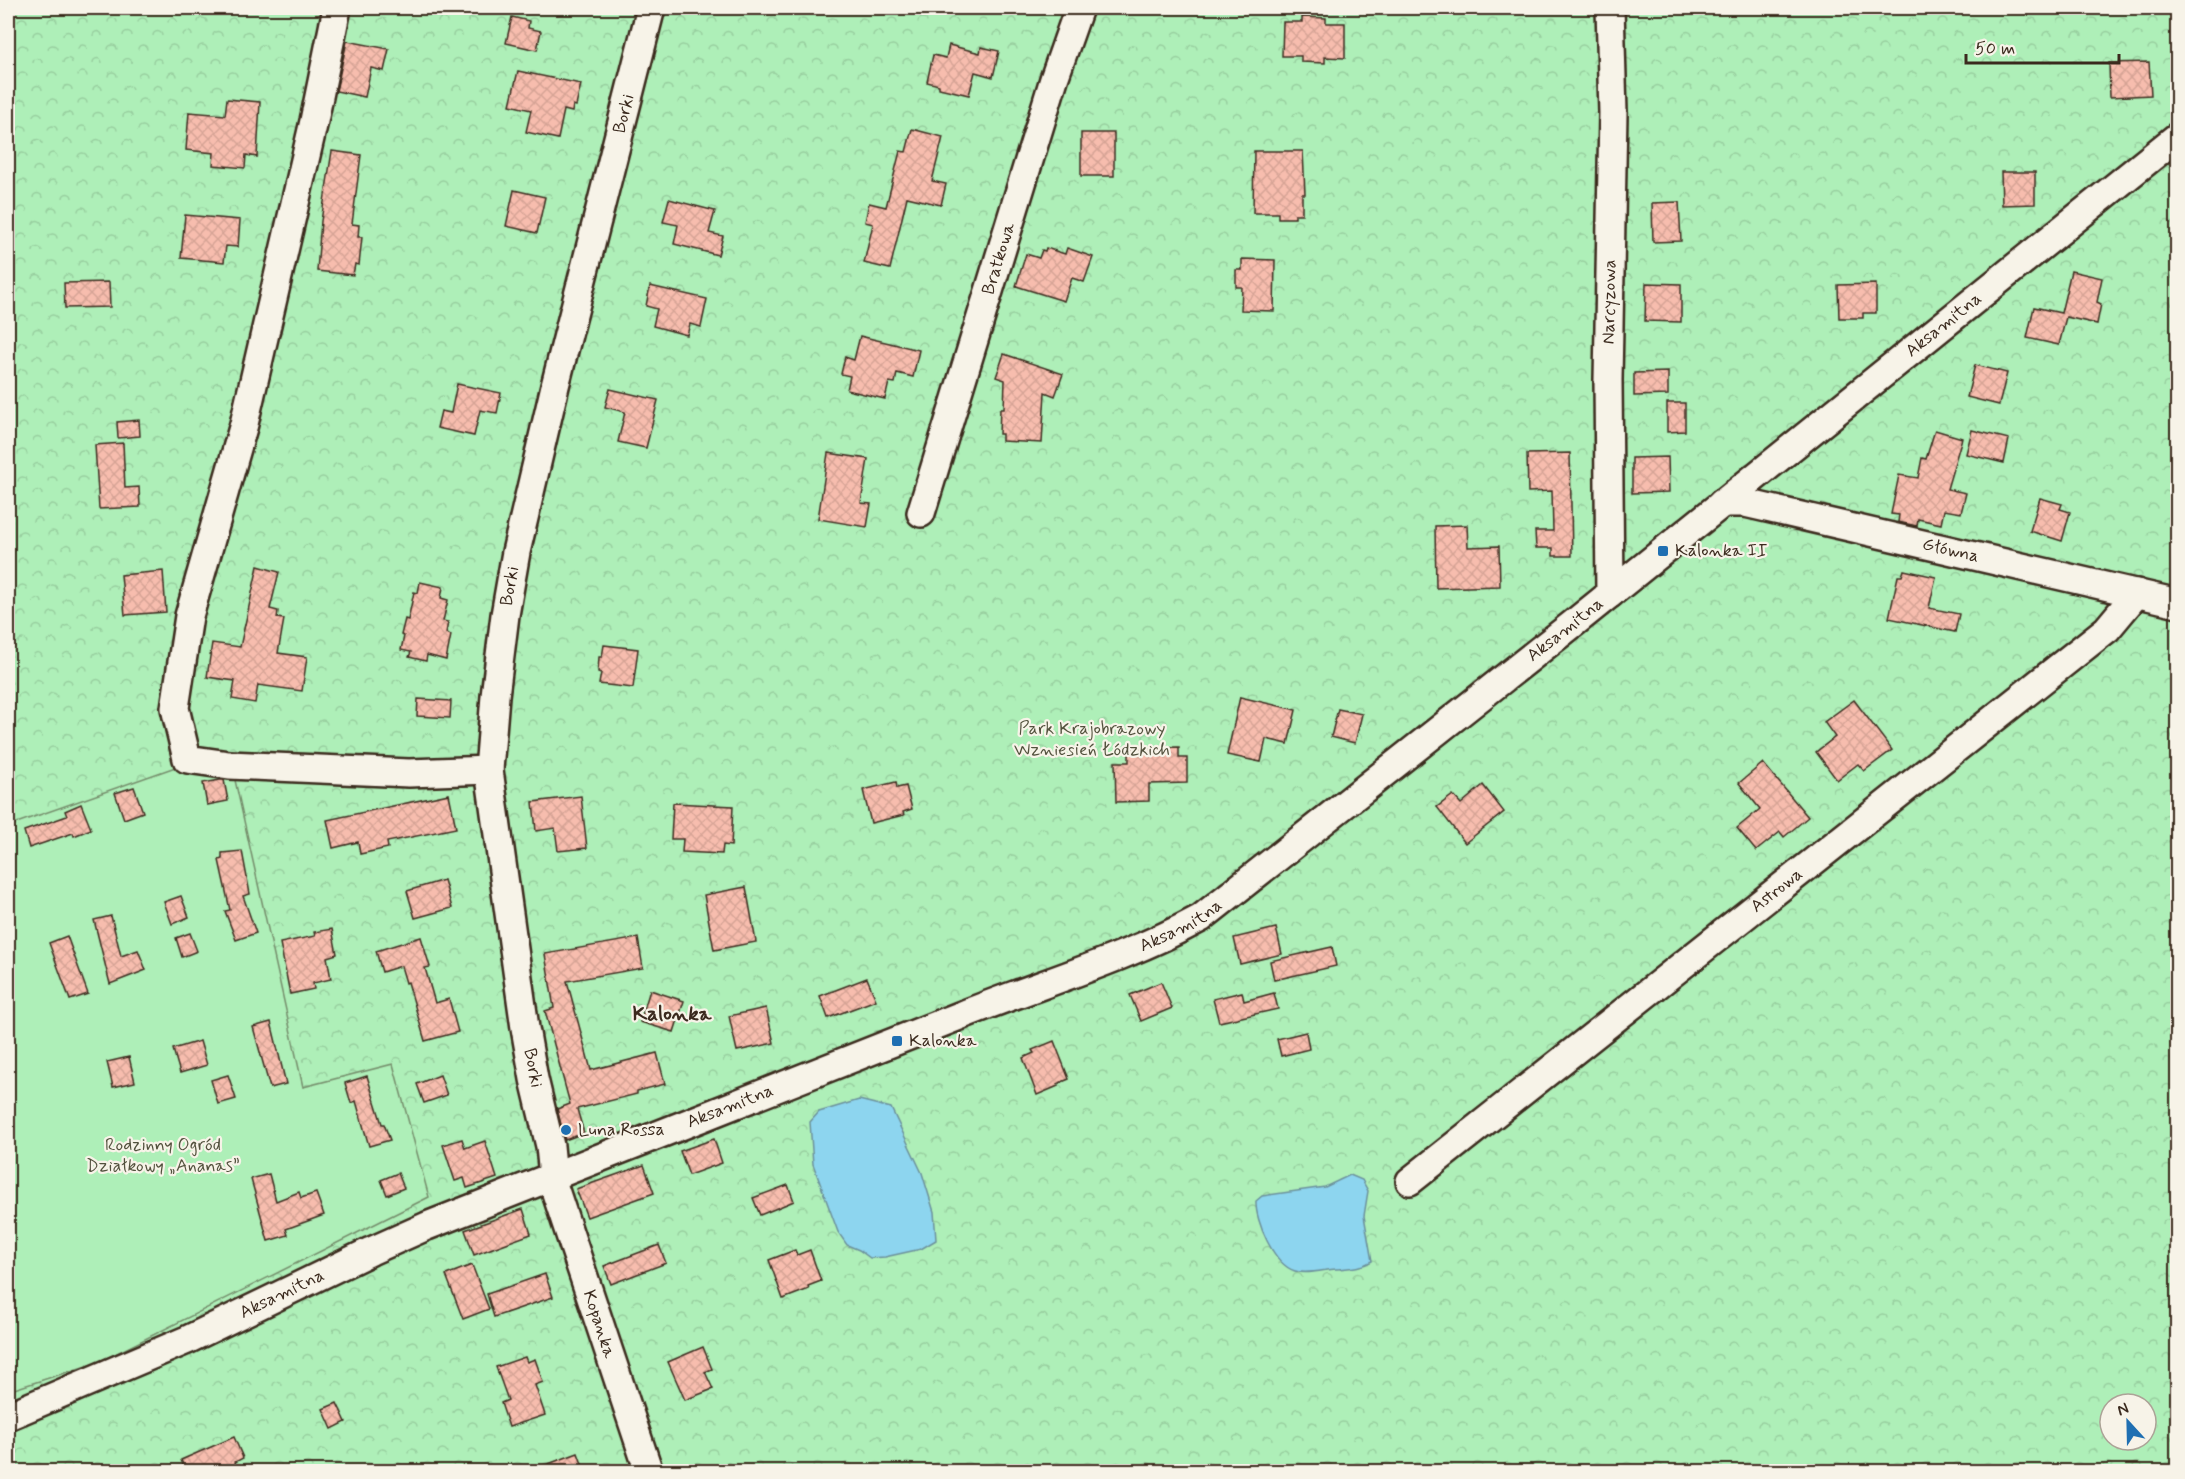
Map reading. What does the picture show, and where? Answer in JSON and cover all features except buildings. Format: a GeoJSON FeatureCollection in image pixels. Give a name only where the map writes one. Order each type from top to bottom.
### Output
{"type":"FeatureCollection","features":[{"type":"Feature","properties":{"kind":"street"},"geometry":{"type":"LineString","coordinates":[[337,8],[314,121],[244,424],[189,616],[175,708],[187,759],[229,765],[409,773],[489,770]]}},
{"type":"Feature","properties":{"kind":"street","name":"Borki"},"geometry":{"type":"LineString","coordinates":[[554,1175],[525,1028],[489,770],[495,696],[503,627],[516,552],[555,386],[651,8]]}},
{"type":"Feature","properties":{"kind":"street","name":"Bratkowa"},"geometry":{"type":"LineString","coordinates":[[921,513],[1054,78],[1079,8]]}},
{"type":"Feature","properties":{"kind":"street","name":"Narcyzowa"},"geometry":{"type":"LineString","coordinates":[[1610,8],[1612,113],[1608,380],[1610,594]]}},
{"type":"Feature","properties":{"kind":"street","name":"Aksamitna"},"geometry":{"type":"LineString","coordinates":[[8,1416],[187,1340],[371,1251],[554,1175],[1122,955],[1194,922],[1242,888],[2172,146]]}},
{"type":"Feature","properties":{"kind":"street","name":"Główna"},"geometry":{"type":"LineString","coordinates":[[1722,503],[1745,503],[2178,603]]}},
{"type":"Feature","properties":{"kind":"street","name":"Astrowa"},"geometry":{"type":"LineString","coordinates":[[1410,1181],[2107,629],[2137,594]]}},
{"type":"Feature","properties":{"kind":"street","name":"Kopanka"},"geometry":{"type":"LineString","coordinates":[[554,1175],[554,1187],[561,1210],[649,1472]]}},
{"type":"Feature","properties":{"kind":"green space","name":"Park Krajobrazowy Wzniesień Łódzkich"},"geometry":{"type":"Polygon","coordinates":[[[8,8],[2177,8],[2177,1471],[8,1471],[8,8]]]}},
{"type":"Feature","properties":{"kind":"green space","name":"Rodzinny Ogród Działkowy „Ananas”"},"geometry":{"type":"Polygon","coordinates":[[[181,765],[235,780],[303,1087],[393,1064],[429,1197],[99,1362],[8,1391],[8,826],[181,765]]]}},
{"type":"Feature","properties":{"kind":"water"},"geometry":{"type":"Polygon","coordinates":[[[859,1100],[891,1108],[922,1173],[934,1212],[936,1240],[921,1249],[870,1258],[847,1245],[838,1232],[813,1164],[810,1122],[819,1112],[859,1100]]]}},
{"type":"Feature","properties":{"kind":"water"},"geometry":{"type":"Polygon","coordinates":[[[1350,1175],[1362,1180],[1368,1191],[1364,1216],[1372,1261],[1354,1267],[1310,1272],[1295,1271],[1287,1267],[1267,1241],[1259,1220],[1256,1201],[1262,1196],[1325,1187],[1350,1175]]]}},
{"type":"Feature","properties":{"kind":"place","name":"Kalonka II"},"geometry":{"type":"Point","coordinates":[1663,551]}},
{"type":"Feature","properties":{"kind":"place","name":"Kalonka"},"geometry":{"type":"Point","coordinates":[897,1041]}},
{"type":"Feature","properties":{"kind":"place","name":"Luna Rossa"},"geometry":{"type":"Point","coordinates":[566,1130]}},
{"type":"Feature","properties":{"kind":"district","name":"Kalonka"},"geometry":{"type":"Point","coordinates":[672,1014]}}]}
